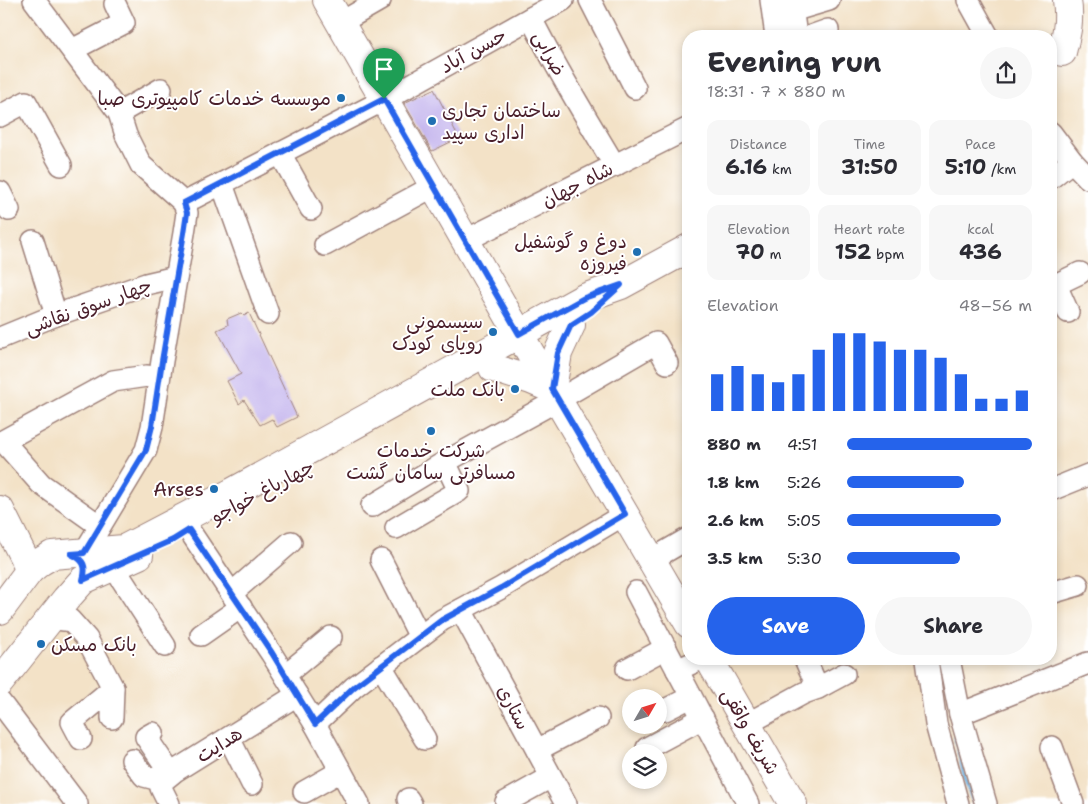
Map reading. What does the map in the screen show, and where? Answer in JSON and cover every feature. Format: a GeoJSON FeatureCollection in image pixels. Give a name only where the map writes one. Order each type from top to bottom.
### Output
{"type":"FeatureCollection","features":[{"type":"Feature","properties":{"kind":"main road"},"geometry":{"type":"LineString","coordinates":[[325,0],[682,612]]}},
{"type":"Feature","properties":{"kind":"main road"},"geometry":{"type":"LineString","coordinates":[[1067,0],[1069,16],[1067,32],[1075,47]]}},
{"type":"Feature","properties":{"kind":"main road"},"geometry":{"type":"LineString","coordinates":[[524,341],[584,298],[621,285],[682,252]]}},
{"type":"Feature","properties":{"kind":"main road"},"geometry":{"type":"LineString","coordinates":[[524,341],[571,325],[591,312],[621,285]]}},
{"type":"Feature","properties":{"kind":"main road"},"geometry":{"type":"LineString","coordinates":[[555,395],[558,353],[571,325]]}},
{"type":"Feature","properties":{"kind":"main road","name":"چهارباغ خواجو"},"geometry":{"type":"LineString","coordinates":[[3,675],[83,580],[173,540],[493,368],[524,341]]}},
{"type":"Feature","properties":{"kind":"main road","name":"چهارباغ خواجو"},"geometry":{"type":"LineString","coordinates":[[0,610],[30,570],[52,555],[124,549],[524,341]]}},
{"type":"Feature","properties":{"kind":"main road"},"geometry":{"type":"LineString","coordinates":[[493,368],[531,380],[555,395]]}},
{"type":"Feature","properties":{"kind":"main road"},"geometry":{"type":"LineString","coordinates":[[0,510],[30,570]]}},
{"type":"Feature","properties":{"kind":"main road"},"geometry":{"type":"LineString","coordinates":[[77,553],[84,564],[83,580]]}},
{"type":"Feature","properties":{"kind":"main road","name":"شریف واقفی"},"geometry":{"type":"LineString","coordinates":[[712,665],[793,804]]}},
{"type":"Feature","properties":{"kind":"street"},"geometry":{"type":"LineString","coordinates":[[34,0],[119,113],[126,135],[141,166],[184,203],[383,100],[325,0]]}},
{"type":"Feature","properties":{"kind":"street"},"geometry":{"type":"LineString","coordinates":[[340,23],[380,0]]}},
{"type":"Feature","properties":{"kind":"street","name":"حسن آباد"},"geometry":{"type":"LineString","coordinates":[[383,100],[563,0]]}},
{"type":"Feature","properties":{"kind":"street"},"geometry":{"type":"LineString","coordinates":[[590,0],[634,88]]}},
{"type":"Feature","properties":{"kind":"street"},"geometry":{"type":"LineString","coordinates":[[771,0],[775,30]]}},
{"type":"Feature","properties":{"kind":"street"},"geometry":{"type":"LineString","coordinates":[[795,30],[792,5],[829,0]]}},
{"type":"Feature","properties":{"kind":"street"},"geometry":{"type":"LineString","coordinates":[[968,0],[985,30]]}},
{"type":"Feature","properties":{"kind":"street"},"geometry":{"type":"LineString","coordinates":[[72,50],[124,23],[115,4]]}},
{"type":"Feature","properties":{"kind":"street","name":"ضرابی"},"geometry":{"type":"LineString","coordinates":[[531,18],[570,90],[615,166]]}},
{"type":"Feature","properties":{"kind":"street"},"geometry":{"type":"LineString","coordinates":[[119,113],[161,89]]}},
{"type":"Feature","properties":{"kind":"street"},"geometry":{"type":"LineString","coordinates":[[0,116],[26,102],[61,165]]}},
{"type":"Feature","properties":{"kind":"street","name":"شاه جهان"},"geometry":{"type":"LineString","coordinates":[[466,240],[682,132]]}},
{"type":"Feature","properties":{"kind":"street"},"geometry":{"type":"LineString","coordinates":[[1057,141],[1072,162],[1088,178]]}},
{"type":"Feature","properties":{"kind":"street"},"geometry":{"type":"LineString","coordinates":[[280,153],[311,210]]}},
{"type":"Feature","properties":{"kind":"street"},"geometry":{"type":"LineString","coordinates":[[1057,173],[1072,162]]}},
{"type":"Feature","properties":{"kind":"street"},"geometry":{"type":"LineString","coordinates":[[222,184],[268,314]]}},
{"type":"Feature","properties":{"kind":"street"},"geometry":{"type":"LineString","coordinates":[[325,245],[433,187],[515,332],[524,341]]}},
{"type":"Feature","properties":{"kind":"street","name":"چهار سوق نقاشی"},"geometry":{"type":"LineString","coordinates":[[77,553],[100,526],[146,450],[152,426],[187,213],[184,203]]}},
{"type":"Feature","properties":{"kind":"street"},"geometry":{"type":"LineString","coordinates":[[33,241],[56,316]]}},
{"type":"Feature","properties":{"kind":"street"},"geometry":{"type":"LineString","coordinates":[[1057,284],[1080,273]]}},
{"type":"Feature","properties":{"kind":"street","name":"چهار سوق نقاشی"},"geometry":{"type":"LineString","coordinates":[[0,338],[146,284],[176,277]]}},
{"type":"Feature","properties":{"kind":"street"},"geometry":{"type":"LineString","coordinates":[[1057,293],[1068,312]]}},
{"type":"Feature","properties":{"kind":"street"},"geometry":{"type":"LineString","coordinates":[[372,506],[555,395],[656,343],[667,363]]}},
{"type":"Feature","properties":{"kind":"street"},"geometry":{"type":"LineString","coordinates":[[100,526],[41,484],[2,441],[113,381],[147,376],[159,379]]}},
{"type":"Feature","properties":{"kind":"street"},"geometry":{"type":"LineString","coordinates":[[396,528],[459,492],[445,462]]}},
{"type":"Feature","properties":{"kind":"street"},"geometry":{"type":"LineString","coordinates":[[1057,488],[1088,475]]}},
{"type":"Feature","properties":{"kind":"street"},"geometry":{"type":"LineString","coordinates":[[315,724],[354,687],[442,620],[501,588],[625,514]]}},
{"type":"Feature","properties":{"kind":"street"},"geometry":{"type":"LineString","coordinates":[[189,530],[237,600],[315,724],[359,804]]}},
{"type":"Feature","properties":{"kind":"street"},"geometry":{"type":"LineString","coordinates":[[201,635],[237,600],[291,542]]}},
{"type":"Feature","properties":{"kind":"street"},"geometry":{"type":"LineString","coordinates":[[651,560],[682,542]]}},
{"type":"Feature","properties":{"kind":"street"},"geometry":{"type":"LineString","coordinates":[[381,560],[420,637]]}},
{"type":"Feature","properties":{"kind":"street"},"geometry":{"type":"LineString","coordinates":[[113,566],[165,646]]}},
{"type":"Feature","properties":{"kind":"street"},"geometry":{"type":"LineString","coordinates":[[1057,591],[1078,585]]}},
{"type":"Feature","properties":{"kind":"street"},"geometry":{"type":"LineString","coordinates":[[636,592],[748,804]]}},
{"type":"Feature","properties":{"kind":"street","name":"ستاری"},"geometry":{"type":"LineString","coordinates":[[461,610],[566,804]]}},
{"type":"Feature","properties":{"kind":"street"},"geometry":{"type":"LineString","coordinates":[[55,612],[63,620],[70,620],[87,639],[88,652],[113,688],[112,718]]}},
{"type":"Feature","properties":{"kind":"street"},"geometry":{"type":"LineString","coordinates":[[285,676],[331,637]]}},
{"type":"Feature","properties":{"kind":"street"},"geometry":{"type":"LineString","coordinates":[[627,669],[666,648]]}},
{"type":"Feature","properties":{"kind":"street"},"geometry":{"type":"LineString","coordinates":[[960,714],[1088,664]]}},
{"type":"Feature","properties":{"kind":"street"},"geometry":{"type":"LineString","coordinates":[[678,670],[688,665]]}},
{"type":"Feature","properties":{"kind":"street"},"geometry":{"type":"LineString","coordinates":[[808,665],[818,688]]}},
{"type":"Feature","properties":{"kind":"street"},"geometry":{"type":"LineString","coordinates":[[928,665],[936,724],[958,804]]}},
{"type":"Feature","properties":{"kind":"street"},"geometry":{"type":"LineString","coordinates":[[950,665],[960,714],[986,804]]}},
{"type":"Feature","properties":{"kind":"street"},"geometry":{"type":"LineString","coordinates":[[382,666],[425,739]]}},
{"type":"Feature","properties":{"kind":"street"},"geometry":{"type":"LineString","coordinates":[[746,724],[844,674]]}},
{"type":"Feature","properties":{"kind":"street"},"geometry":{"type":"LineString","coordinates":[[81,739],[72,722],[113,688]]}},
{"type":"Feature","properties":{"kind":"street","name":"هدایت"},"geometry":{"type":"LineString","coordinates":[[167,777],[297,695]]}},
{"type":"Feature","properties":{"kind":"street"},"geometry":{"type":"LineString","coordinates":[[668,709],[692,697]]}},
{"type":"Feature","properties":{"kind":"street"},"geometry":{"type":"LineString","coordinates":[[0,702],[76,804]]}},
{"type":"Feature","properties":{"kind":"street"},"geometry":{"type":"LineString","coordinates":[[537,750],[598,718]]}},
{"type":"Feature","properties":{"kind":"street"},"geometry":{"type":"LineString","coordinates":[[654,744],[703,718]]}},
{"type":"Feature","properties":{"kind":"street"},"geometry":{"type":"LineString","coordinates":[[153,733],[146,737],[167,777]]}},
{"type":"Feature","properties":{"kind":"street"},"geometry":{"type":"LineString","coordinates":[[229,738],[252,784]]}},
{"type":"Feature","properties":{"kind":"street"},"geometry":{"type":"LineString","coordinates":[[1052,747],[1072,804]]}},
{"type":"Feature","properties":{"kind":"street"},"geometry":{"type":"LineString","coordinates":[[132,760],[144,776],[167,777]]}},
{"type":"Feature","properties":{"kind":"street"},"geometry":{"type":"LineString","coordinates":[[304,792],[341,771]]}},
{"type":"Feature","properties":{"kind":"street"},"geometry":{"type":"LineString","coordinates":[[167,777],[161,788],[169,804]]}},
{"type":"Feature","properties":{"kind":"street"},"geometry":{"type":"LineString","coordinates":[[506,802],[552,777]]}},
{"type":"Feature","properties":{"kind":"building","name":"ساختمان تجاری اداری سپید"},"geometry":{"type":"Polygon","coordinates":[[[434,89],[459,138],[432,151],[404,103],[434,89]]]}},
{"type":"Feature","properties":{"kind":"building"},"geometry":{"type":"Polygon","coordinates":[[[241,313],[244,316],[249,313],[297,417],[277,427],[272,419],[260,425],[244,400],[239,404],[227,381],[241,374],[217,330],[228,325],[227,319],[241,313]]]}},
{"type":"Feature","properties":{"kind":"waterway"},"geometry":{"type":"LineString","coordinates":[[956,738],[966,783],[975,804]]}},
{"type":"Feature","properties":{"kind":"place","name":"موسسه خدمات کامپیوتری صبا"},"geometry":{"type":"Point","coordinates":[341,98]}},
{"type":"Feature","properties":{"kind":"place","name":"ساختمان تجاری اداری سپید"},"geometry":{"type":"Point","coordinates":[432,121]}},
{"type":"Feature","properties":{"kind":"place","name":"دوغ و گوشفیل فیروزه"},"geometry":{"type":"Point","coordinates":[637,252]}},
{"type":"Feature","properties":{"kind":"place","name":"سیسمونی رویای کودک"},"geometry":{"type":"Point","coordinates":[493,332]}},
{"type":"Feature","properties":{"kind":"place","name":"بانک ملت"},"geometry":{"type":"Point","coordinates":[515,389]}},
{"type":"Feature","properties":{"kind":"place","name":"شرکت خدمات مسافرتی سامان گشت"},"geometry":{"type":"Point","coordinates":[431,431]}},
{"type":"Feature","properties":{"kind":"place","name":"Arses"},"geometry":{"type":"Point","coordinates":[214,489]}},
{"type":"Feature","properties":{"kind":"place","name":"بانک مسکن"},"geometry":{"type":"Point","coordinates":[41,644]}},
{"type":"Feature","properties":{"kind":"route"},"geometry":{"type":"LineString","coordinates":[[384,99],[519,334],[584,298],[621,285],[591,312],[571,325],[558,353],[552,389],[625,514],[501,588],[442,620],[354,687],[315,724],[272,653],[189,530],[173,540],[83,580],[84,564],[78,557],[71,554],[84,553],[146,450],[152,426],[184,233],[187,213],[184,203],[384,99]]}}]}
